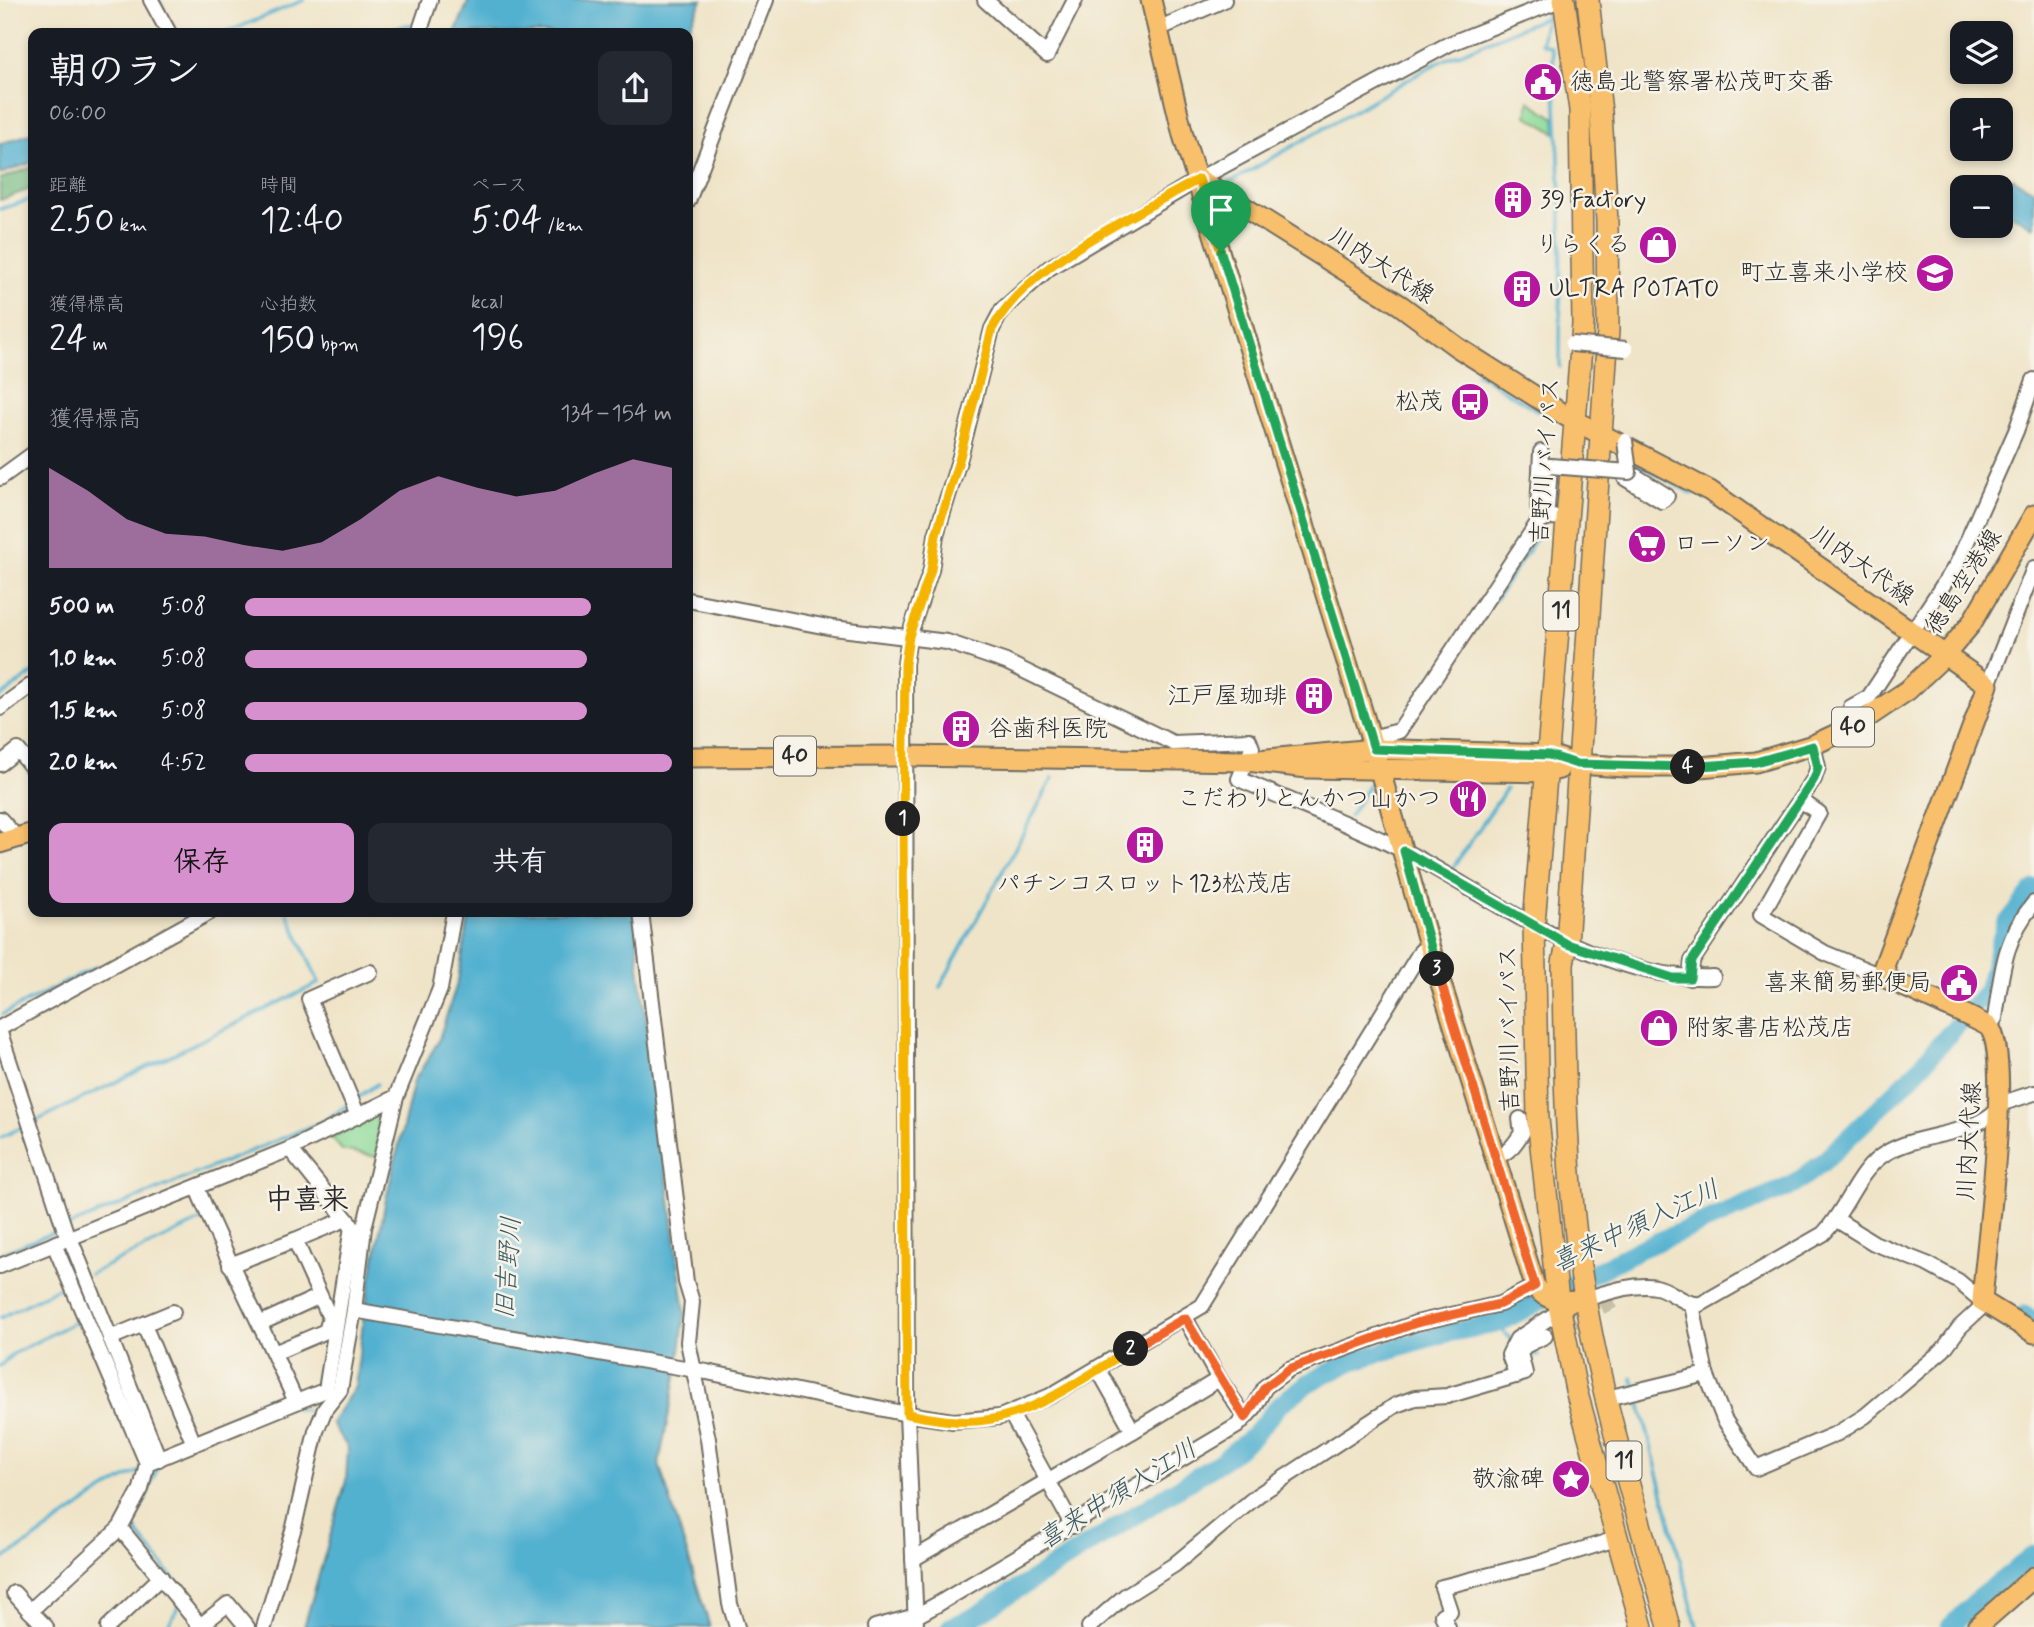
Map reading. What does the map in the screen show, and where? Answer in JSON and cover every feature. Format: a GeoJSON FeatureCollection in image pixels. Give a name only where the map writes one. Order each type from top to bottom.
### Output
{"type":"FeatureCollection","features":[{"type":"Feature","properties":{"kind":"highway","name":"吉野川バイパス"},"geometry":{"type":"LineString","coordinates":[[1562,0],[1580,110],[1583,324],[1534,924],[1538,1119],[1549,1222],[1576,1390],[1642,1627]]}},
{"type":"Feature","properties":{"kind":"highway","name":"吉野川バイパス"},"geometry":{"type":"LineString","coordinates":[[1588,0],[1601,112],[1607,222],[1608,331],[1567,944],[1563,963],[1564,1116],[1574,1219],[1561,1299],[1616,1395],[1669,1627]]}},
{"type":"Feature","properties":{"kind":"main road"},"geometry":{"type":"LineString","coordinates":[[1151,0],[1183,135],[1199,179],[1375,752],[1429,945],[1495,1157],[1561,1299]]}},
{"type":"Feature","properties":{"kind":"main road","name":"川内大代線"},"geometry":{"type":"LineString","coordinates":[[1199,179],[1400,305],[1495,373],[1576,422],[1710,491],[1988,685]]}},
{"type":"Feature","properties":{"kind":"main road","name":"徳島空港線"},"geometry":{"type":"LineString","coordinates":[[693,757],[903,756],[1247,761],[1375,752],[1577,764],[1700,767],[1756,762],[1813,746],[1857,725],[1908,690],[1945,655],[1971,624],[2034,515]]}},
{"type":"Feature","properties":{"kind":"main road"},"geometry":{"type":"LineString","coordinates":[[1974,1020],[1888,979],[1884,966],[1988,685]]}},
{"type":"Feature","properties":{"kind":"main road","name":"川内大代線"},"geometry":{"type":"LineString","coordinates":[[1974,1020],[1995,1038],[2000,1082],[1983,1303]]}},
{"type":"Feature","properties":{"kind":"main road"},"geometry":{"type":"LineString","coordinates":[[1983,1303],[2028,1324]]}},
{"type":"Feature","properties":{"kind":"main road"},"geometry":{"type":"LineString","coordinates":[[1977,1627],[2034,1577]]}},
{"type":"Feature","properties":{"kind":"street"},"geometry":{"type":"LineString","coordinates":[[151,0],[166,28]]}},
{"type":"Feature","properties":{"kind":"street"},"geometry":{"type":"LineString","coordinates":[[421,28],[430,0]]}},
{"type":"Feature","properties":{"kind":"street"},"geometry":{"type":"LineString","coordinates":[[693,188],[766,0]]}},
{"type":"Feature","properties":{"kind":"street"},"geometry":{"type":"LineString","coordinates":[[985,0],[1047,55],[1075,0]]}},
{"type":"Feature","properties":{"kind":"street"},"geometry":{"type":"LineString","coordinates":[[1158,29],[1224,0]]}},
{"type":"Feature","properties":{"kind":"street"},"geometry":{"type":"LineString","coordinates":[[916,1622],[907,1414],[903,756],[905,664],[909,636],[931,570],[936,535],[960,457],[985,348],[1002,310],[1049,268],[1199,179],[1450,44],[1562,0]]}},
{"type":"Feature","properties":{"kind":"street"},"geometry":{"type":"LineString","coordinates":[[1572,344],[1626,349]]}},
{"type":"Feature","properties":{"kind":"street"},"geometry":{"type":"LineString","coordinates":[[1857,725],[1851,707],[1869,697],[1957,564],[2034,380]]}},
{"type":"Feature","properties":{"kind":"street"},"geometry":{"type":"LineString","coordinates":[[1541,452],[1538,508],[1547,508],[1550,466],[1627,475],[1625,441]]}},
{"type":"Feature","properties":{"kind":"street"},"geometry":{"type":"LineString","coordinates":[[0,478],[28,458]]}},
{"type":"Feature","properties":{"kind":"street"},"geometry":{"type":"LineString","coordinates":[[1375,752],[1399,731],[1539,521],[1550,517],[1568,518]]}},
{"type":"Feature","properties":{"kind":"street"},"geometry":{"type":"LineString","coordinates":[[1988,685],[2034,568]]}},
{"type":"Feature","properties":{"kind":"street"},"geometry":{"type":"LineString","coordinates":[[693,601],[833,628],[947,642],[1006,662],[1172,743],[1249,740],[1252,748],[1239,779],[1404,851],[1567,944],[1673,978],[1713,978]]}},
{"type":"Feature","properties":{"kind":"street"},"geometry":{"type":"LineString","coordinates":[[0,708],[28,688]]}},
{"type":"Feature","properties":{"kind":"street"},"geometry":{"type":"LineString","coordinates":[[1690,978],[1692,961],[1800,800],[1818,768],[1813,746]]}},
{"type":"Feature","properties":{"kind":"street"},"geometry":{"type":"LineString","coordinates":[[0,764],[18,750],[28,763]]}},
{"type":"Feature","properties":{"kind":"street"},"geometry":{"type":"LineString","coordinates":[[1800,800],[1819,813],[1761,915],[1825,953],[1888,979]]}},
{"type":"Feature","properties":{"kind":"street"},"geometry":{"type":"LineString","coordinates":[[0,819],[17,838]]}},
{"type":"Feature","properties":{"kind":"street"},"geometry":{"type":"LineString","coordinates":[[1974,1020],[1995,1018],[2006,948],[2014,929],[2034,903]]}},
{"type":"Feature","properties":{"kind":"street"},"geometry":{"type":"LineString","coordinates":[[153,1461],[64,1240],[0,1030],[201,917]]}},
{"type":"Feature","properties":{"kind":"street"},"geometry":{"type":"LineString","coordinates":[[153,1461],[326,1390],[354,1225],[396,1097],[440,989],[453,917]]}},
{"type":"Feature","properties":{"kind":"street"},"geometry":{"type":"LineString","coordinates":[[642,917],[684,1268],[692,1302],[688,1370],[708,1439],[730,1604],[737,1627]]}},
{"type":"Feature","properties":{"kind":"street"},"geometry":{"type":"LineString","coordinates":[[356,1311],[688,1370],[907,1414],[953,1421],[977,1421],[1011,1414],[1039,1402],[1098,1369],[1202,1306],[1366,1036],[1421,951],[1429,945]]}},
{"type":"Feature","properties":{"kind":"street"},"geometry":{"type":"LineString","coordinates":[[358,1116],[309,999],[370,972]]}},
{"type":"Feature","properties":{"kind":"street"},"geometry":{"type":"LineString","coordinates":[[1692,1305],[1718,1295],[1734,1282],[1823,1234],[1837,1220],[1869,1167],[1885,1153],[1983,1122],[1997,1108],[2034,1093]]}},
{"type":"Feature","properties":{"kind":"street"},"geometry":{"type":"LineString","coordinates":[[0,1266],[290,1149],[396,1097]]}},
{"type":"Feature","properties":{"kind":"street"},"geometry":{"type":"LineString","coordinates":[[1495,1157],[1508,1153],[1522,1133],[1520,1119]]}},
{"type":"Feature","properties":{"kind":"street"},"geometry":{"type":"LineString","coordinates":[[264,1627],[294,1527],[316,1431],[325,1409],[340,1390],[356,1311],[354,1225],[290,1149]]}},
{"type":"Feature","properties":{"kind":"street"},"geometry":{"type":"LineString","coordinates":[[197,1188],[230,1265],[261,1322],[296,1402]]}},
{"type":"Feature","properties":{"kind":"street"},"geometry":{"type":"LineString","coordinates":[[875,1627],[916,1622],[1237,1426],[1265,1387],[1289,1369],[1416,1323],[1500,1304],[1561,1299],[1646,1286],[1669,1292],[1692,1305],[1706,1374],[1724,1419],[1756,1468],[1838,1433],[1865,1416],[1943,1350],[1983,1303],[1958,1281],[1927,1264],[1874,1243],[1837,1220]]}},
{"type":"Feature","properties":{"kind":"street"},"geometry":{"type":"LineString","coordinates":[[230,1265],[295,1240],[354,1225]]}},
{"type":"Feature","properties":{"kind":"street"},"geometry":{"type":"LineString","coordinates":[[30,1611],[120,1528],[153,1461],[110,1338],[64,1240]]}},
{"type":"Feature","properties":{"kind":"street"},"geometry":{"type":"LineString","coordinates":[[274,1353],[326,1331],[330,1318],[295,1240]]}},
{"type":"Feature","properties":{"kind":"street"},"geometry":{"type":"LineString","coordinates":[[1614,1301],[1628,1296],[1669,1292]]}},
{"type":"Feature","properties":{"kind":"street"},"geometry":{"type":"LineString","coordinates":[[261,1322],[320,1296]]}},
{"type":"Feature","properties":{"kind":"street"},"geometry":{"type":"LineString","coordinates":[[1518,1346],[1561,1299]]}},
{"type":"Feature","properties":{"kind":"street"},"geometry":{"type":"LineString","coordinates":[[110,1338],[173,1312]]}},
{"type":"Feature","properties":{"kind":"street"},"geometry":{"type":"LineString","coordinates":[[1185,1318],[1245,1418]]}},
{"type":"Feature","properties":{"kind":"street"},"geometry":{"type":"LineString","coordinates":[[144,1325],[194,1444]]}},
{"type":"Feature","properties":{"kind":"street"},"geometry":{"type":"LineString","coordinates":[[1518,1346],[1545,1336]]}},
{"type":"Feature","properties":{"kind":"street"},"geometry":{"type":"LineString","coordinates":[[1089,1627],[1125,1597],[1174,1565],[1258,1495],[1396,1405],[1415,1398],[1447,1396],[1525,1373],[1518,1346]]}},
{"type":"Feature","properties":{"kind":"street"},"geometry":{"type":"LineString","coordinates":[[1098,1369],[1133,1431]]}},
{"type":"Feature","properties":{"kind":"street"},"geometry":{"type":"LineString","coordinates":[[1616,1395],[1706,1374]]}},
{"type":"Feature","properties":{"kind":"street"},"geometry":{"type":"LineString","coordinates":[[913,1559],[1220,1379]]}},
{"type":"Feature","properties":{"kind":"street"},"geometry":{"type":"LineString","coordinates":[[1011,1414],[1046,1482],[1073,1526]]}},
{"type":"Feature","properties":{"kind":"street"},"geometry":{"type":"LineString","coordinates":[[120,1528],[200,1626],[228,1604],[247,1627]]}},
{"type":"Feature","properties":{"kind":"street"},"geometry":{"type":"LineString","coordinates":[[1448,1627],[1442,1615],[1450,1611],[1442,1587],[1542,1562],[1619,1538]]}},
{"type":"Feature","properties":{"kind":"street"},"geometry":{"type":"LineString","coordinates":[[117,1624],[161,1577]]}},
{"type":"Feature","properties":{"kind":"street"},"geometry":{"type":"LineString","coordinates":[[14,1593],[46,1627]]}},
{"type":"Feature","properties":{"kind":"green space"},"geometry":{"type":"Polygon","coordinates":[[[1529,101],[1555,118],[1556,133],[1527,116],[1529,101]]]}},
{"type":"Feature","properties":{"kind":"green space"},"geometry":{"type":"Polygon","coordinates":[[[28,169],[28,190],[0,200],[0,179],[28,169]]]}},
{"type":"Feature","properties":{"kind":"green space"},"geometry":{"type":"Polygon","coordinates":[[[385,1109],[387,1111],[378,1157],[342,1150],[331,1137],[385,1109]]]}},
{"type":"Feature","properties":{"kind":"water"},"geometry":{"type":"Polygon","coordinates":[[[469,0],[702,0],[688,28],[457,28],[469,0]]]}},
{"type":"Feature","properties":{"kind":"water"},"geometry":{"type":"Polygon","coordinates":[[[28,135],[28,164],[0,174],[0,144],[28,135]]]}},
{"type":"Feature","properties":{"kind":"water"},"geometry":{"type":"Polygon","coordinates":[[[2013,179],[2034,190],[2034,227],[2013,215],[2013,179]]]}},
{"type":"Feature","properties":{"kind":"water","name":"旧吉野川"},"geometry":{"type":"Polygon","coordinates":[[[469,917],[637,917],[638,959],[685,1313],[678,1367],[659,1464],[710,1627],[304,1627],[346,1481],[348,1448],[331,1423],[355,1387],[364,1314],[386,1199],[414,1081],[438,1042],[458,980],[469,917]]]}},
{"type":"Feature","properties":{"kind":"waterway"},"geometry":{"type":"LineString","coordinates":[[159,0],[164,10]]}},
{"type":"Feature","properties":{"kind":"waterway"},"geometry":{"type":"LineString","coordinates":[[237,28],[304,0]]}},
{"type":"Feature","properties":{"kind":"waterway"},"geometry":{"type":"LineString","coordinates":[[1229,183],[1437,63],[1546,17],[1545,9]]}},
{"type":"Feature","properties":{"kind":"waterway"},"geometry":{"type":"LineString","coordinates":[[1546,17],[1541,43],[1551,47],[1553,55],[1561,195],[1560,367]]}},
{"type":"Feature","properties":{"kind":"waterway"},"geometry":{"type":"LineString","coordinates":[[395,28],[408,25],[416,27]]}},
{"type":"Feature","properties":{"kind":"waterway"},"geometry":{"type":"LineString","coordinates":[[0,209],[28,201]]}},
{"type":"Feature","properties":{"kind":"waterway"},"geometry":{"type":"LineString","coordinates":[[1476,373],[1538,411]]}},
{"type":"Feature","properties":{"kind":"waterway"},"geometry":{"type":"LineString","coordinates":[[1636,463],[1693,494]]}},
{"type":"Feature","properties":{"kind":"waterway"},"geometry":{"type":"LineString","coordinates":[[14,476],[28,468]]}},
{"type":"Feature","properties":{"kind":"waterway"},"geometry":{"type":"LineString","coordinates":[[1495,600],[1542,530]]}},
{"type":"Feature","properties":{"kind":"waterway"},"geometry":{"type":"LineString","coordinates":[[0,697],[28,677]]}},
{"type":"Feature","properties":{"kind":"waterway"},"geometry":{"type":"LineString","coordinates":[[940,987],[1053,778]]}},
{"type":"Feature","properties":{"kind":"waterway"},"geometry":{"type":"LineString","coordinates":[[1349,817],[1372,780]]}},
{"type":"Feature","properties":{"kind":"waterway"},"geometry":{"type":"LineString","coordinates":[[1452,869],[1506,789]]}},
{"type":"Feature","properties":{"kind":"waterway","name":"喜来中須入江川"},"geometry":{"type":"LineString","coordinates":[[950,1627],[972,1618],[1223,1460],[1253,1436],[1279,1405],[1308,1383],[1353,1361],[1442,1334],[1496,1324],[1640,1249],[1793,1185],[1822,1163],[1912,1076],[1987,991],[2005,926],[2034,889]]}},
{"type":"Feature","properties":{"kind":"waterway"},"geometry":{"type":"LineString","coordinates":[[34,1122],[319,983],[289,917]]}},
{"type":"Feature","properties":{"kind":"waterway"},"geometry":{"type":"LineString","coordinates":[[3,1014],[98,966]]}},
{"type":"Feature","properties":{"kind":"waterway"},"geometry":{"type":"LineString","coordinates":[[356,1099],[377,1084]]}},
{"type":"Feature","properties":{"kind":"waterway"},"geometry":{"type":"LineString","coordinates":[[69,1226],[326,1120],[350,1103]]}},
{"type":"Feature","properties":{"kind":"waterway"},"geometry":{"type":"LineString","coordinates":[[0,1138],[26,1125]]}},
{"type":"Feature","properties":{"kind":"waterway"},"geometry":{"type":"LineString","coordinates":[[90,1274],[202,1220]]}},
{"type":"Feature","properties":{"kind":"waterway"},"geometry":{"type":"LineString","coordinates":[[0,1254],[62,1229]]}},
{"type":"Feature","properties":{"kind":"waterway"},"geometry":{"type":"LineString","coordinates":[[0,1318],[66,1284]]}},
{"type":"Feature","properties":{"kind":"waterway"},"geometry":{"type":"LineString","coordinates":[[2024,1315],[2034,1322]]}},
{"type":"Feature","properties":{"kind":"waterway"},"geometry":{"type":"LineString","coordinates":[[0,1366],[13,1354],[82,1318]]}},
{"type":"Feature","properties":{"kind":"waterway"},"geometry":{"type":"LineString","coordinates":[[1496,1324],[1511,1339]]}},
{"type":"Feature","properties":{"kind":"waterway"},"geometry":{"type":"LineString","coordinates":[[1525,1351],[1539,1356]]}},
{"type":"Feature","properties":{"kind":"waterway"},"geometry":{"type":"LineString","coordinates":[[1632,1378],[1636,1388]]}},
{"type":"Feature","properties":{"kind":"waterway"},"geometry":{"type":"LineString","coordinates":[[1638,1395],[1697,1627]]}},
{"type":"Feature","properties":{"kind":"waterway"},"geometry":{"type":"LineString","coordinates":[[296,1409],[307,1410]]}},
{"type":"Feature","properties":{"kind":"waterway"},"geometry":{"type":"LineString","coordinates":[[159,1464],[134,1525],[187,1595],[184,1600]]}},
{"type":"Feature","properties":{"kind":"waterway"},"geometry":{"type":"LineString","coordinates":[[0,1561],[104,1490],[142,1470]]}},
{"type":"Feature","properties":{"kind":"waterway"},"geometry":{"type":"LineString","coordinates":[[1950,1627],[1979,1598],[2034,1555]]}},
{"type":"Feature","properties":{"kind":"waterway"},"geometry":{"type":"LineString","coordinates":[[167,1627],[179,1606]]}},
{"type":"Feature","properties":{"kind":"waterway"},"geometry":{"type":"LineString","coordinates":[[972,1618],[981,1627]]}},
{"type":"Feature","properties":{"kind":"tunnel"},"geometry":{"type":"LineString","coordinates":[[1545,1336],[1614,1301]]}},
{"type":"Feature","properties":{"kind":"place","name":"徳島北警察署松茂町交番"},"geometry":{"type":"Point","coordinates":[1543,82]}},
{"type":"Feature","properties":{"kind":"place","name":"39 Factory"},"geometry":{"type":"Point","coordinates":[1513,200]}},
{"type":"Feature","properties":{"kind":"place","name":"りらくる"},"geometry":{"type":"Point","coordinates":[1658,245]}},
{"type":"Feature","properties":{"kind":"place","name":"町立喜来小学校"},"geometry":{"type":"Point","coordinates":[1935,273]}},
{"type":"Feature","properties":{"kind":"place","name":"ULTRA POTATO"},"geometry":{"type":"Point","coordinates":[1522,289]}},
{"type":"Feature","properties":{"kind":"place","name":"松茂"},"geometry":{"type":"Point","coordinates":[1470,402]}},
{"type":"Feature","properties":{"kind":"place","name":"ローソン"},"geometry":{"type":"Point","coordinates":[1647,544]}},
{"type":"Feature","properties":{"kind":"place","name":"江戸屋珈琲"},"geometry":{"type":"Point","coordinates":[1314,696]}},
{"type":"Feature","properties":{"kind":"place","name":"谷歯科医院"},"geometry":{"type":"Point","coordinates":[961,729]}},
{"type":"Feature","properties":{"kind":"place","name":"こだわりとんかつ山かつ"},"geometry":{"type":"Point","coordinates":[1468,799]}},
{"type":"Feature","properties":{"kind":"place","name":"パチンコスロット123松茂店"},"geometry":{"type":"Point","coordinates":[1145,845]}},
{"type":"Feature","properties":{"kind":"place","name":"喜来簡易郵便局"},"geometry":{"type":"Point","coordinates":[1959,983]}},
{"type":"Feature","properties":{"kind":"place","name":"附家書店松茂店"},"geometry":{"type":"Point","coordinates":[1659,1028]}},
{"type":"Feature","properties":{"kind":"place","name":"敬渝碑"},"geometry":{"type":"Point","coordinates":[1571,1479]}},
{"type":"Feature","properties":{"kind":"district","name":"中喜来"},"geometry":{"type":"Point","coordinates":[307,1200]}},
{"type":"Feature","properties":{"kind":"route"},"geometry":{"type":"LineString","coordinates":[[1199,179],[1221,252],[1374,749],[1549,755],[1577,764],[1623,767],[1700,767],[1756,762],[1813,746],[1818,768],[1814,779],[1692,961],[1690,978],[1673,978],[1567,944],[1404,851],[1429,945],[1535,1286],[1500,1304],[1416,1323],[1289,1369],[1265,1387],[1254,1408],[1245,1418],[1185,1318],[1051,1396],[1000,1418],[953,1421],[907,1414],[903,756],[905,664],[909,636],[931,570],[936,535],[960,457],[985,348],[1002,310],[1027,285],[1103,234],[1199,179]]}}]}
